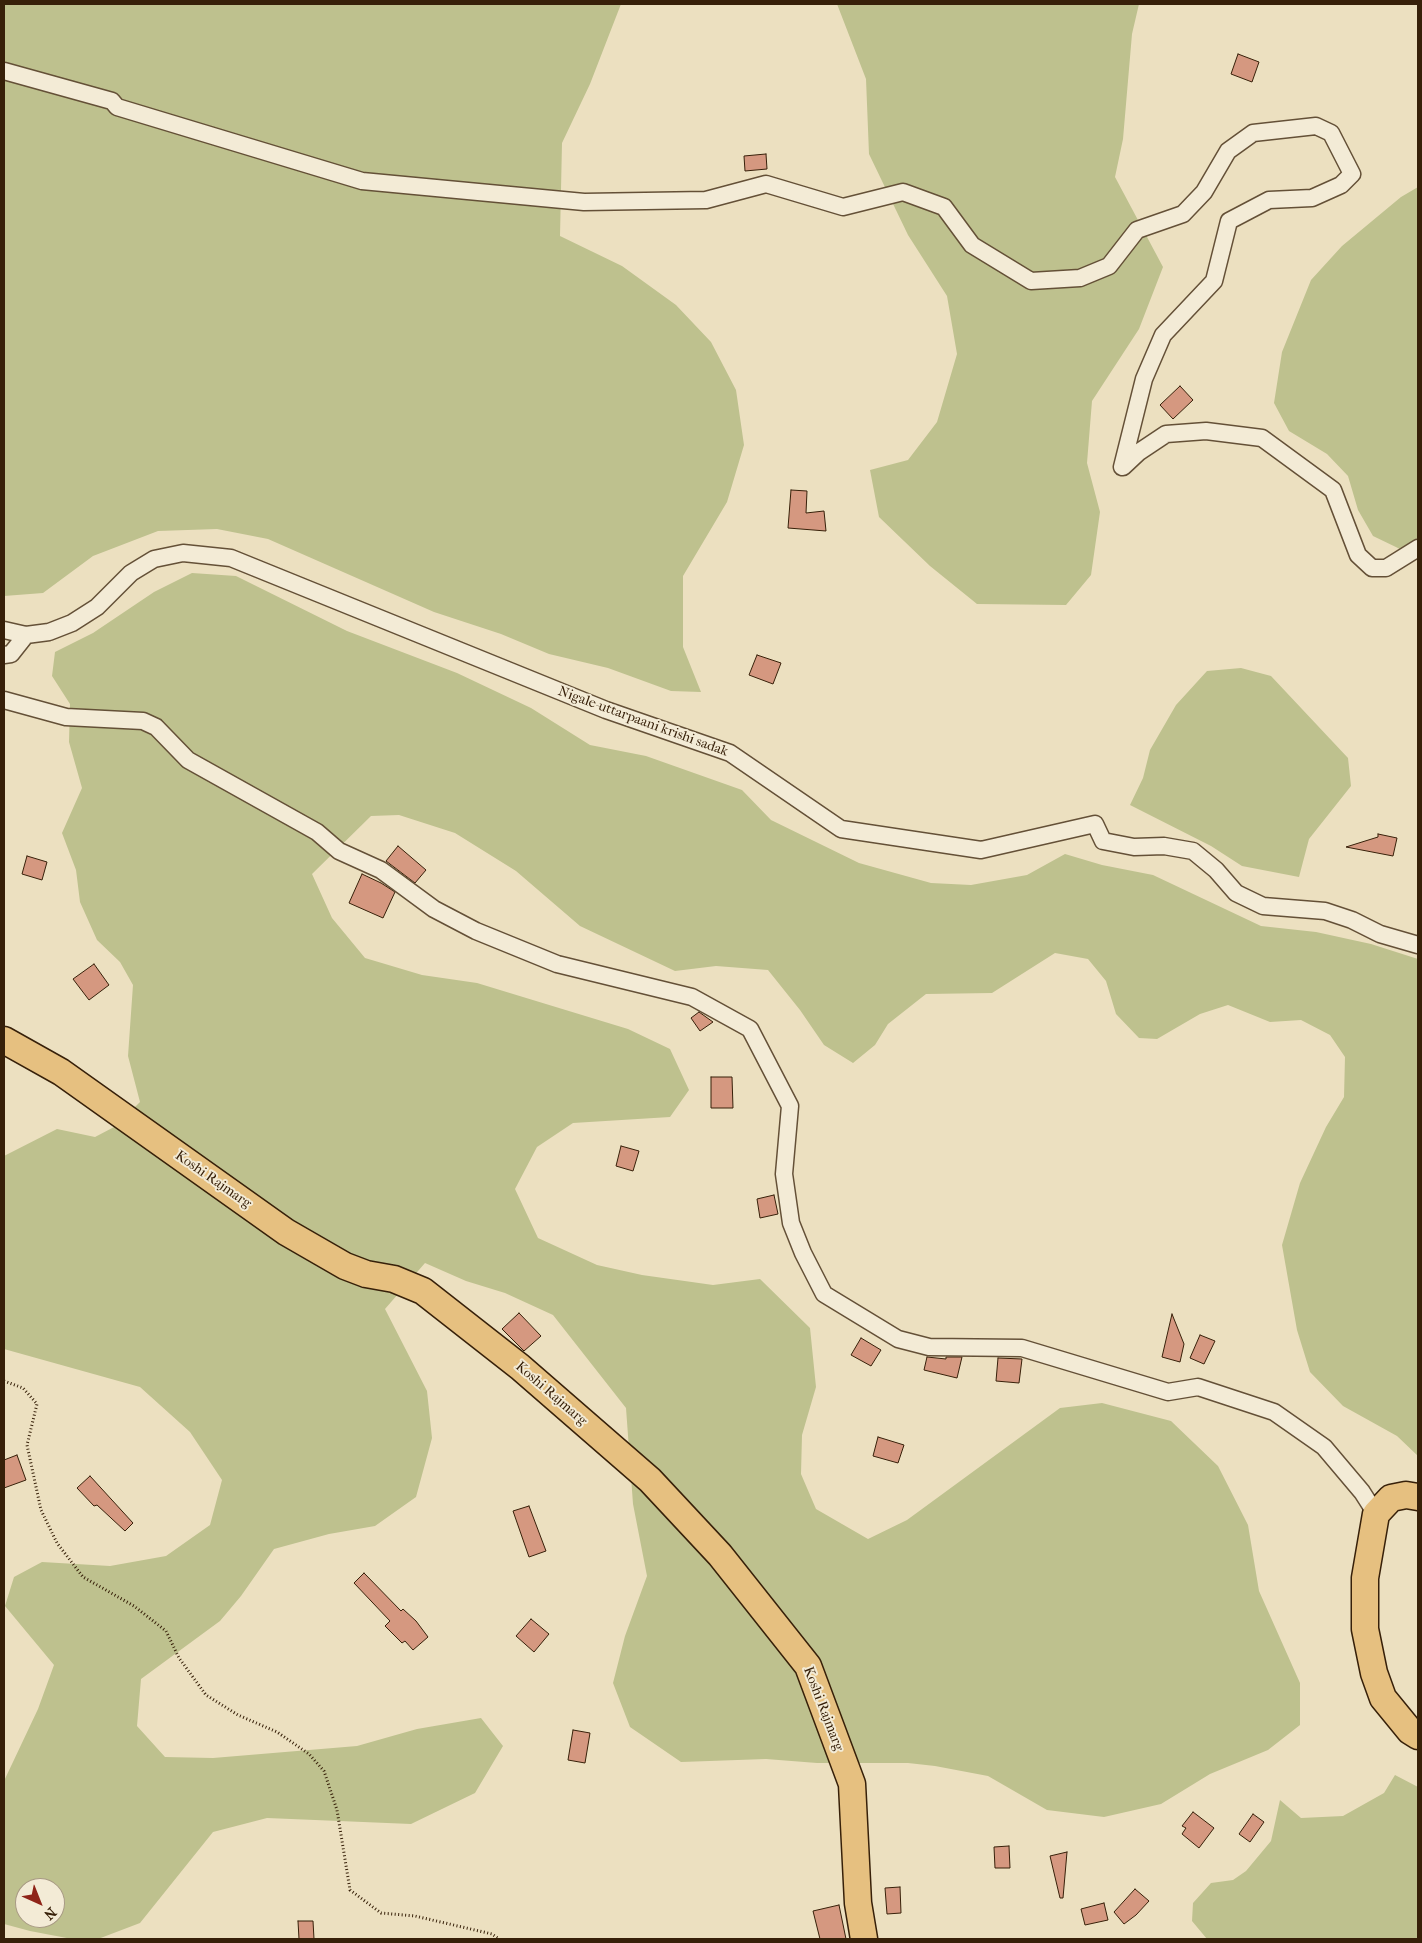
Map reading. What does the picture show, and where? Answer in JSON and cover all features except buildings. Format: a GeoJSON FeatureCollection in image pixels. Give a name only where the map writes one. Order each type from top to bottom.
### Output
{"type":"FeatureCollection","features":[{"type":"Feature","properties":{"kind":"main road","name":"Koshi Rajmarg"},"geometry":{"type":"LineString","coordinates":[[4,1040],[60,1072],[286,1232],[346,1266],[366,1274],[394,1279],[423,1291],[520,1366],[650,1480],[720,1554],[808,1666],[852,1784],[858,1903],[864,1939]]}},
{"type":"Feature","properties":{"kind":"main road"},"geometry":{"type":"LineString","coordinates":[[1418,1497],[1406,1495],[1391,1498],[1376,1514],[1365,1578],[1365,1629],[1374,1673],[1383,1698],[1410,1731],[1418,1736]]}},
{"type":"Feature","properties":{"kind":"street"},"geometry":{"type":"LineString","coordinates":[[4,71],[112,101],[117,107],[362,181],[584,202],[706,200],[766,184],[843,207],[904,192],[944,207],[972,244],[1030,281],[1080,278],[1109,266],[1137,230],[1183,214],[1204,192],[1228,151],[1253,133],[1316,126],[1331,133],[1352,174],[1341,185],[1312,198],[1269,200],[1229,221],[1214,281],[1163,335],[1144,379],[1122,467],[1139,452],[1166,434],[1206,431],[1262,438],[1333,490],[1358,556],[1372,568],[1386,568],[1418,548]]}},
{"type":"Feature","properties":{"kind":"street","name":"Nigale-uttarpaani krishi sadak"},"geometry":{"type":"LineString","coordinates":[[4,630],[26,635],[48,632],[72,623],[97,607],[131,573],[154,559],[183,553],[231,558],[606,710],[730,753],[841,829],[981,850],[1095,824],[1104,841],[1134,847],[1164,846],[1193,851],[1216,870],[1236,893],[1263,906],[1325,911],[1352,920],[1380,934],[1418,945]]}},
{"type":"Feature","properties":{"kind":"street"},"geometry":{"type":"LineString","coordinates":[[4,655],[11,654],[26,635]]}},
{"type":"Feature","properties":{"kind":"street"},"geometry":{"type":"LineString","coordinates":[[4,700],[66,717],[143,721],[156,727],[188,760],[317,832],[339,851],[381,870],[434,909],[476,931],[557,964],[692,997],[750,1028],[790,1106],[784,1174],[791,1223],[802,1253],[824,1294],[898,1339],[929,1347],[1022,1348],[1168,1392],[1198,1387],[1274,1412],[1324,1447],[1362,1492],[1376,1514]]}},
{"type":"Feature","properties":{"kind":"path"},"geometry":{"type":"LineString","coordinates":[[4,1381],[23,1388],[37,1404],[27,1446],[42,1510],[57,1544],[83,1577],[134,1606],[166,1631],[179,1658],[206,1695],[238,1715],[277,1732],[309,1754],[324,1771],[337,1810],[350,1890],[381,1913],[415,1916],[492,1934],[499,1939]]}},
{"type":"Feature","properties":{"kind":"green space"},"geometry":{"type":"Polygon","coordinates":[[[4,4],[621,4],[590,84],[562,143],[560,236],[622,266],[676,305],[711,342],[736,390],[744,445],[727,502],[683,576],[683,647],[701,692],[671,691],[608,668],[549,654],[501,634],[434,612],[268,539],[217,529],[158,531],[93,556],[43,593],[4,596],[4,4]]]}},
{"type":"Feature","properties":{"kind":"green space"},"geometry":{"type":"Polygon","coordinates":[[[837,4],[1139,4],[1132,34],[1123,139],[1115,177],[1163,267],[1139,329],[1092,401],[1087,463],[1100,512],[1091,575],[1066,605],[977,604],[930,566],[879,517],[870,470],[908,460],[937,422],[957,354],[947,296],[908,235],[869,154],[866,79],[837,4]]]}},
{"type":"Feature","properties":{"kind":"green space"},"geometry":{"type":"Polygon","coordinates":[[[1418,187],[1418,543],[1400,549],[1373,536],[1358,510],[1348,476],[1327,454],[1289,431],[1274,403],[1282,352],[1311,280],[1342,246],[1401,197],[1418,187]]]}},
{"type":"Feature","properties":{"kind":"green space"},"geometry":{"type":"Polygon","coordinates":[[[192,573],[236,576],[347,631],[457,673],[531,708],[590,745],[646,756],[742,790],[771,820],[859,863],[931,883],[971,885],[1027,875],[1065,854],[1102,865],[1153,875],[1261,926],[1316,932],[1371,944],[1418,959],[1418,1456],[1397,1436],[1343,1406],[1310,1372],[1297,1330],[1282,1245],[1300,1183],[1326,1127],[1344,1097],[1345,1057],[1330,1035],[1301,1020],[1270,1022],[1228,1005],[1200,1014],[1157,1039],[1139,1038],[1116,1014],[1106,981],[1088,959],[1055,953],[992,993],[926,994],[888,1024],[875,1045],[853,1063],[824,1045],[800,1010],[768,970],[716,966],[675,971],[580,926],[516,871],[455,833],[399,815],[371,816],[312,874],[332,918],[365,958],[422,975],[477,983],[628,1029],[670,1049],[689,1090],[670,1117],[573,1123],[537,1147],[515,1189],[538,1238],[597,1265],[642,1275],[713,1285],[760,1279],[810,1328],[816,1387],[802,1435],[801,1474],[816,1509],[868,1539],[907,1520],[1060,1408],[1102,1403],[1171,1421],[1218,1466],[1248,1525],[1259,1591],[1300,1683],[1300,1725],[1268,1750],[1210,1774],[1161,1804],[1104,1817],[1047,1810],[988,1776],[935,1766],[908,1763],[817,1763],[766,1759],[681,1762],[630,1727],[613,1683],[625,1636],[647,1576],[633,1504],[626,1408],[553,1315],[505,1293],[466,1281],[425,1263],[385,1309],[427,1391],[432,1438],[416,1497],[375,1526],[329,1534],[274,1549],[241,1596],[220,1621],[141,1679],[137,1726],[165,1757],[213,1758],[357,1746],[417,1729],[481,1718],[503,1746],[475,1793],[411,1824],[267,1818],[213,1832],[140,1923],[98,1939],[72,1939],[19,1928],[65,1928],[65,1878],[15,1878],[15,1927],[4,1924],[4,1781],[38,1709],[54,1665],[5,1606],[14,1577],[42,1562],[110,1566],[166,1556],[210,1525],[222,1480],[190,1432],[140,1387],[4,1349],[4,1156],[57,1129],[95,1137],[116,1126],[140,1102],[128,1056],[133,985],[120,962],[97,940],[80,902],[76,870],[62,833],[82,788],[69,742],[70,704],[52,676],[55,652],[93,633],[154,592],[192,573]]]}},
{"type":"Feature","properties":{"kind":"green space"},"geometry":{"type":"Polygon","coordinates":[[[1241,668],[1271,676],[1348,758],[1351,786],[1309,839],[1299,877],[1242,866],[1211,846],[1130,805],[1143,778],[1150,750],[1176,705],[1207,671],[1241,668]]]}},
{"type":"Feature","properties":{"kind":"green space"},"geometry":{"type":"Polygon","coordinates":[[[1395,1775],[1418,1787],[1418,1939],[1207,1939],[1192,1921],[1193,1903],[1211,1883],[1233,1880],[1246,1871],[1271,1841],[1280,1800],[1301,1818],[1343,1816],[1384,1793],[1395,1775]]]}}]}
